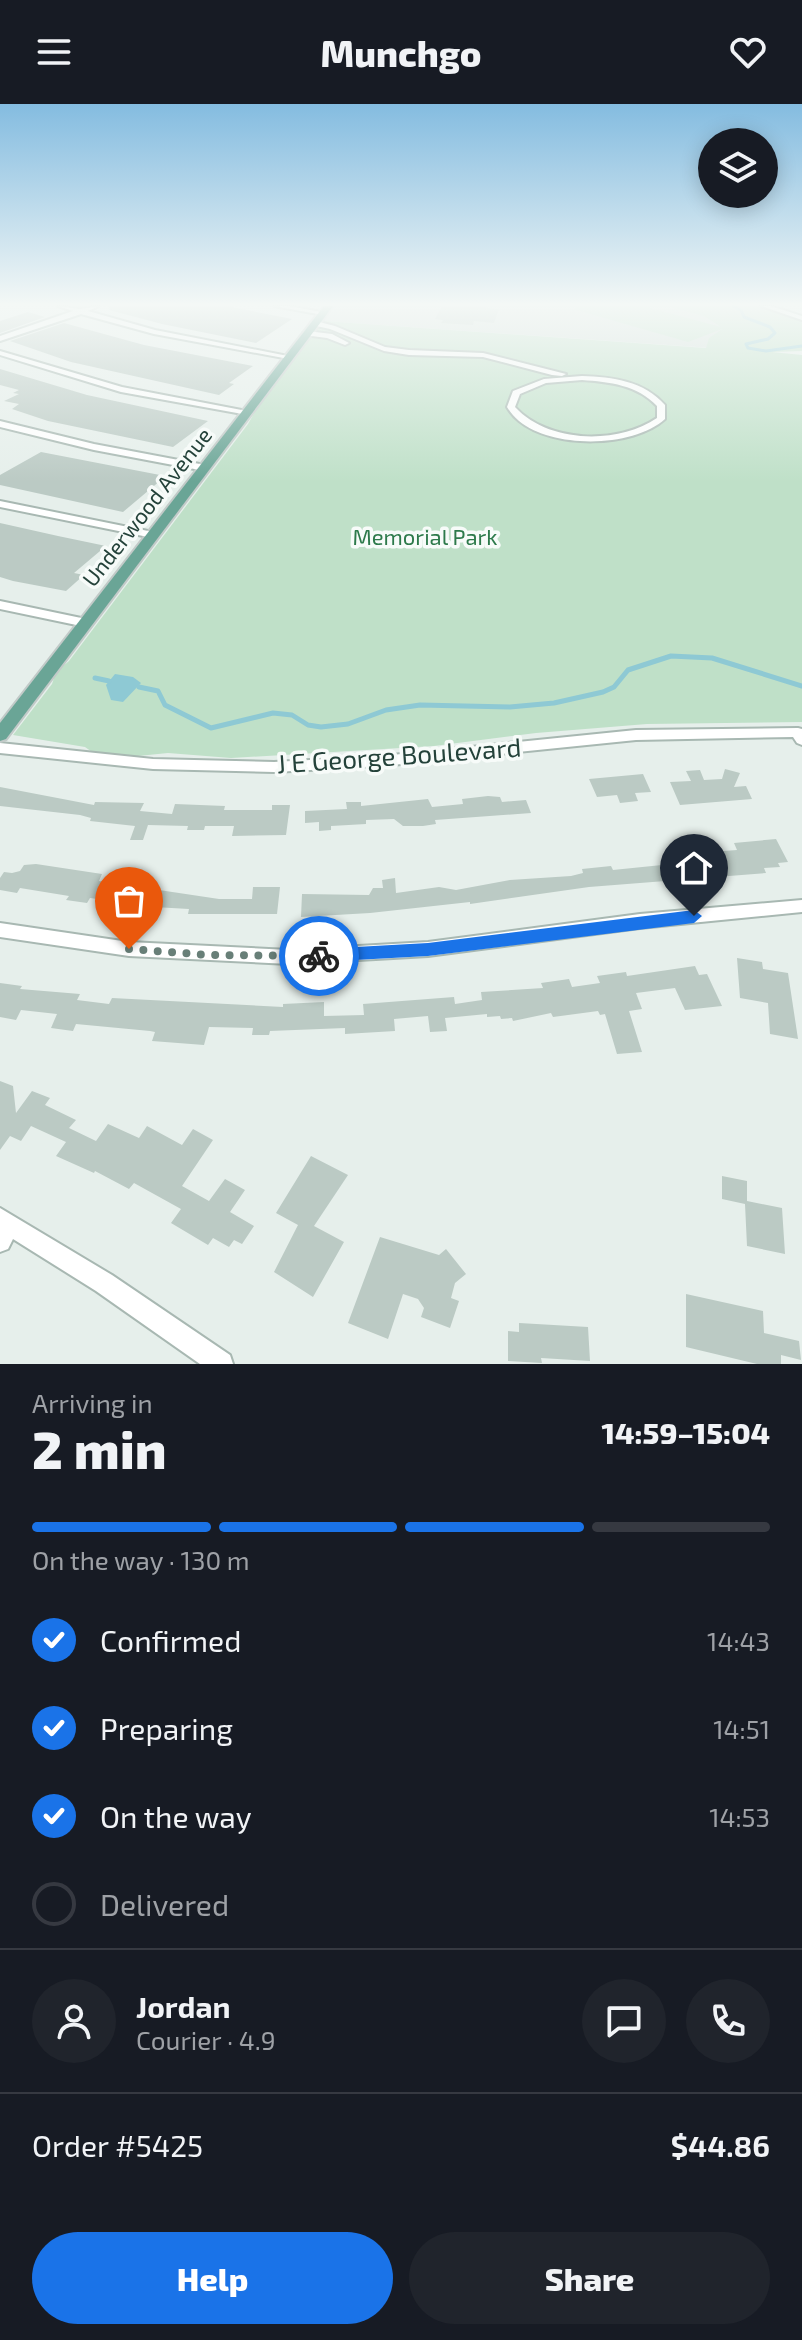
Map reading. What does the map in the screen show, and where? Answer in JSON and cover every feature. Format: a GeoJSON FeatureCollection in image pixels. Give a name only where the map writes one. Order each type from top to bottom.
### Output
{"type":"FeatureCollection","features":[{"type":"Feature","properties":{"kind":"main road","name":"Underwood Avenue"},"geometry":{"type":"LineString","coordinates":[[0,735],[283,365]]}},
{"type":"Feature","properties":{"kind":"street"},"geometry":{"type":"LineString","coordinates":[[39,365],[109,386],[248,412]]}},
{"type":"Feature","properties":{"kind":"street"},"geometry":{"type":"LineString","coordinates":[[500,365],[522,376],[520,389],[511,401],[514,412],[534,426],[561,435],[619,437],[642,431],[661,419],[661,405],[643,391],[613,381],[582,378],[526,365]]}},
{"type":"Feature","properties":{"kind":"street"},"geometry":{"type":"LineString","coordinates":[[520,389],[544,381],[582,378]]}},
{"type":"Feature","properties":{"kind":"street"},"geometry":{"type":"LineString","coordinates":[[0,424],[94,447],[205,468]]}},
{"type":"Feature","properties":{"kind":"street"},"geometry":{"type":"LineString","coordinates":[[0,504],[153,535]]}},
{"type":"Feature","properties":{"kind":"street"},"geometry":{"type":"LineString","coordinates":[[0,605],[86,623]]}},
{"type":"Feature","properties":{"kind":"street","name":"J E George Boulevard"},"geometry":{"type":"LineString","coordinates":[[0,748],[153,764],[274,767],[382,761],[636,735],[800,736]]}},
{"type":"Feature","properties":{"kind":"street"},"geometry":{"type":"LineString","coordinates":[[0,930],[129,949],[208,955],[304,956],[428,949],[640,921],[802,906]]}},
{"type":"Feature","properties":{"kind":"street"},"geometry":{"type":"LineString","coordinates":[[3,1228],[104,1283],[221,1364]]}},
{"type":"Feature","properties":{"kind":"green space","name":"Memorial Park"},"geometry":{"type":"Polygon","coordinates":[[[290,365],[802,365],[802,722],[647,724],[536,733],[434,746],[231,758],[168,753],[128,757],[95,754],[85,747],[13,735],[52,684],[56,672],[69,661],[248,424],[261,401],[290,365]]]}},
{"type":"Feature","properties":{"kind":"water"},"geometry":{"type":"Polygon","coordinates":[[[115,674],[133,677],[141,683],[123,702],[111,700],[106,685],[115,674]]]}},
{"type":"Feature","properties":{"kind":"building"},"geometry":{"type":"Polygon","coordinates":[[[84,365],[253,366],[229,383],[234,384],[219,395],[84,365]]]}},
{"type":"Feature","properties":{"kind":"building"},"geometry":{"type":"Polygon","coordinates":[[[0,369],[87,395],[208,421],[173,447],[48,421],[12,409],[19,404],[4,401],[19,394],[13,393],[19,390],[0,385],[0,369]]]}},
{"type":"Feature","properties":{"kind":"building"},"geometry":{"type":"Polygon","coordinates":[[[41,452],[160,475],[156,479],[161,480],[123,512],[0,485],[0,475],[41,452]]]}},
{"type":"Feature","properties":{"kind":"building"},"geometry":{"type":"Polygon","coordinates":[[[0,523],[106,546],[74,573],[84,575],[66,591],[13,581],[0,577],[0,523]]]}},
{"type":"Feature","properties":{"kind":"building"},"geometry":{"type":"Polygon","coordinates":[[[725,769],[740,773],[734,787],[746,786],[752,799],[680,805],[670,782],[691,781],[686,771],[700,770],[704,780],[722,779],[725,769]]]}},
{"type":"Feature","properties":{"kind":"building"},"geometry":{"type":"Polygon","coordinates":[[[643,774],[651,792],[635,793],[638,801],[620,803],[617,795],[597,797],[589,779],[643,774]]]}},
{"type":"Feature","properties":{"kind":"building"},"geometry":{"type":"Polygon","coordinates":[[[0,787],[94,805],[95,802],[144,803],[140,811],[172,814],[175,804],[225,806],[224,810],[272,810],[272,805],[290,805],[286,835],[232,836],[234,826],[205,826],[204,830],[187,830],[188,826],[148,825],[143,840],[130,840],[135,826],[90,821],[91,818],[80,815],[0,806],[0,787]]]}},
{"type":"Feature","properties":{"kind":"building"},"geometry":{"type":"Polygon","coordinates":[[[500,797],[502,802],[526,800],[531,813],[435,820],[436,824],[423,826],[403,826],[394,819],[366,820],[366,824],[331,826],[331,830],[319,831],[319,822],[305,823],[305,811],[347,809],[346,802],[361,802],[361,806],[428,799],[432,807],[463,804],[462,799],[500,797]]]}},
{"type":"Feature","properties":{"kind":"building"},"geometry":{"type":"Polygon","coordinates":[[[776,839],[788,862],[778,863],[780,867],[764,868],[766,873],[589,887],[470,904],[301,917],[302,894],[369,895],[373,888],[383,888],[382,880],[395,878],[396,893],[439,887],[456,890],[510,880],[571,876],[583,873],[582,869],[611,866],[613,870],[701,861],[698,853],[737,850],[734,843],[776,839]]]}},
{"type":"Feature","properties":{"kind":"building"},"geometry":{"type":"Polygon","coordinates":[[[24,865],[102,874],[99,881],[219,899],[252,899],[253,887],[280,887],[277,914],[188,914],[189,909],[154,907],[152,911],[124,907],[126,903],[90,898],[87,903],[66,900],[69,896],[20,888],[17,893],[0,890],[0,878],[4,872],[20,871],[24,865]]]}},
{"type":"Feature","properties":{"kind":"building"},"geometry":{"type":"Polygon","coordinates":[[[737,958],[762,962],[763,969],[788,973],[798,1039],[770,1034],[768,1003],[740,998],[737,958]]]}},
{"type":"Feature","properties":{"kind":"building"},"geometry":{"type":"Polygon","coordinates":[[[695,966],[699,975],[707,974],[722,1006],[685,1010],[675,988],[636,993],[642,1009],[629,1011],[642,1052],[617,1054],[605,1014],[600,1015],[598,1011],[553,1017],[551,1013],[513,1021],[512,1018],[501,1019],[500,1016],[487,1017],[487,1014],[445,1018],[447,1031],[430,1032],[428,1016],[394,1019],[395,1031],[345,1034],[345,1028],[270,1031],[269,1035],[252,1035],[253,1028],[209,1027],[204,1045],[152,1041],[155,1032],[150,1031],[76,1024],[73,1031],[51,1028],[57,1014],[21,1010],[16,1020],[0,1017],[0,983],[22,986],[20,989],[80,994],[77,1000],[109,1004],[112,998],[283,1007],[283,1004],[324,1002],[324,1016],[364,1015],[363,1004],[454,997],[455,1004],[482,1000],[481,992],[543,988],[541,983],[569,979],[572,987],[600,983],[597,976],[626,972],[627,976],[695,966]]]}},
{"type":"Feature","properties":{"kind":"building"},"geometry":{"type":"Polygon","coordinates":[[[0,1081],[13,1086],[16,1113],[32,1091],[50,1098],[45,1105],[76,1120],[69,1128],[96,1141],[108,1124],[139,1138],[147,1126],[182,1145],[193,1129],[213,1140],[182,1186],[209,1201],[225,1179],[245,1190],[230,1212],[254,1226],[242,1244],[234,1240],[229,1247],[213,1238],[208,1245],[171,1223],[181,1209],[134,1183],[129,1189],[56,1156],[66,1142],[31,1126],[21,1141],[10,1136],[0,1150],[0,1081]]]}},
{"type":"Feature","properties":{"kind":"building"},"geometry":{"type":"Polygon","coordinates":[[[311,1156],[348,1175],[314,1226],[344,1242],[313,1297],[274,1272],[298,1225],[276,1213],[311,1156]]]}},
{"type":"Feature","properties":{"kind":"building"},"geometry":{"type":"Polygon","coordinates":[[[722,1176],[747,1181],[747,1201],[782,1208],[785,1254],[747,1246],[745,1204],[722,1199],[722,1176]]]}},
{"type":"Feature","properties":{"kind":"building"},"geometry":{"type":"Polygon","coordinates":[[[380,1237],[439,1255],[446,1249],[466,1274],[455,1283],[451,1298],[459,1301],[450,1328],[421,1317],[424,1308],[418,1299],[403,1294],[388,1339],[348,1323],[380,1237]]]}},
{"type":"Feature","properties":{"kind":"building"},"geometry":{"type":"Polygon","coordinates":[[[686,1294],[763,1311],[764,1333],[799,1341],[801,1360],[781,1355],[781,1364],[757,1364],[686,1347],[686,1294]]]}},
{"type":"Feature","properties":{"kind":"building"},"geometry":{"type":"Polygon","coordinates":[[[519,1323],[588,1327],[590,1361],[541,1358],[542,1363],[508,1361],[508,1331],[519,1332],[519,1323]]]}},
{"type":"Feature","properties":{"kind":"waterway"},"geometry":{"type":"LineString","coordinates":[[139,687],[158,691],[165,705],[211,728],[273,713],[292,715],[308,725],[321,727],[348,724],[386,710],[420,705],[510,707],[554,703],[603,692],[614,687],[628,670],[671,656],[712,658],[802,686]]}},
{"type":"Feature","properties":{"kind":"waterway"},"geometry":{"type":"LineString","coordinates":[[95,678],[109,681]]}},
{"type":"Feature","properties":{"kind":"way so far"},"geometry":{"type":"LineString","coordinates":[[129,949],[208,955],[319,956]]}},
{"type":"Feature","properties":{"kind":"route"},"geometry":{"type":"LineString","coordinates":[[319,956],[428,949],[694,916]]}}]}
